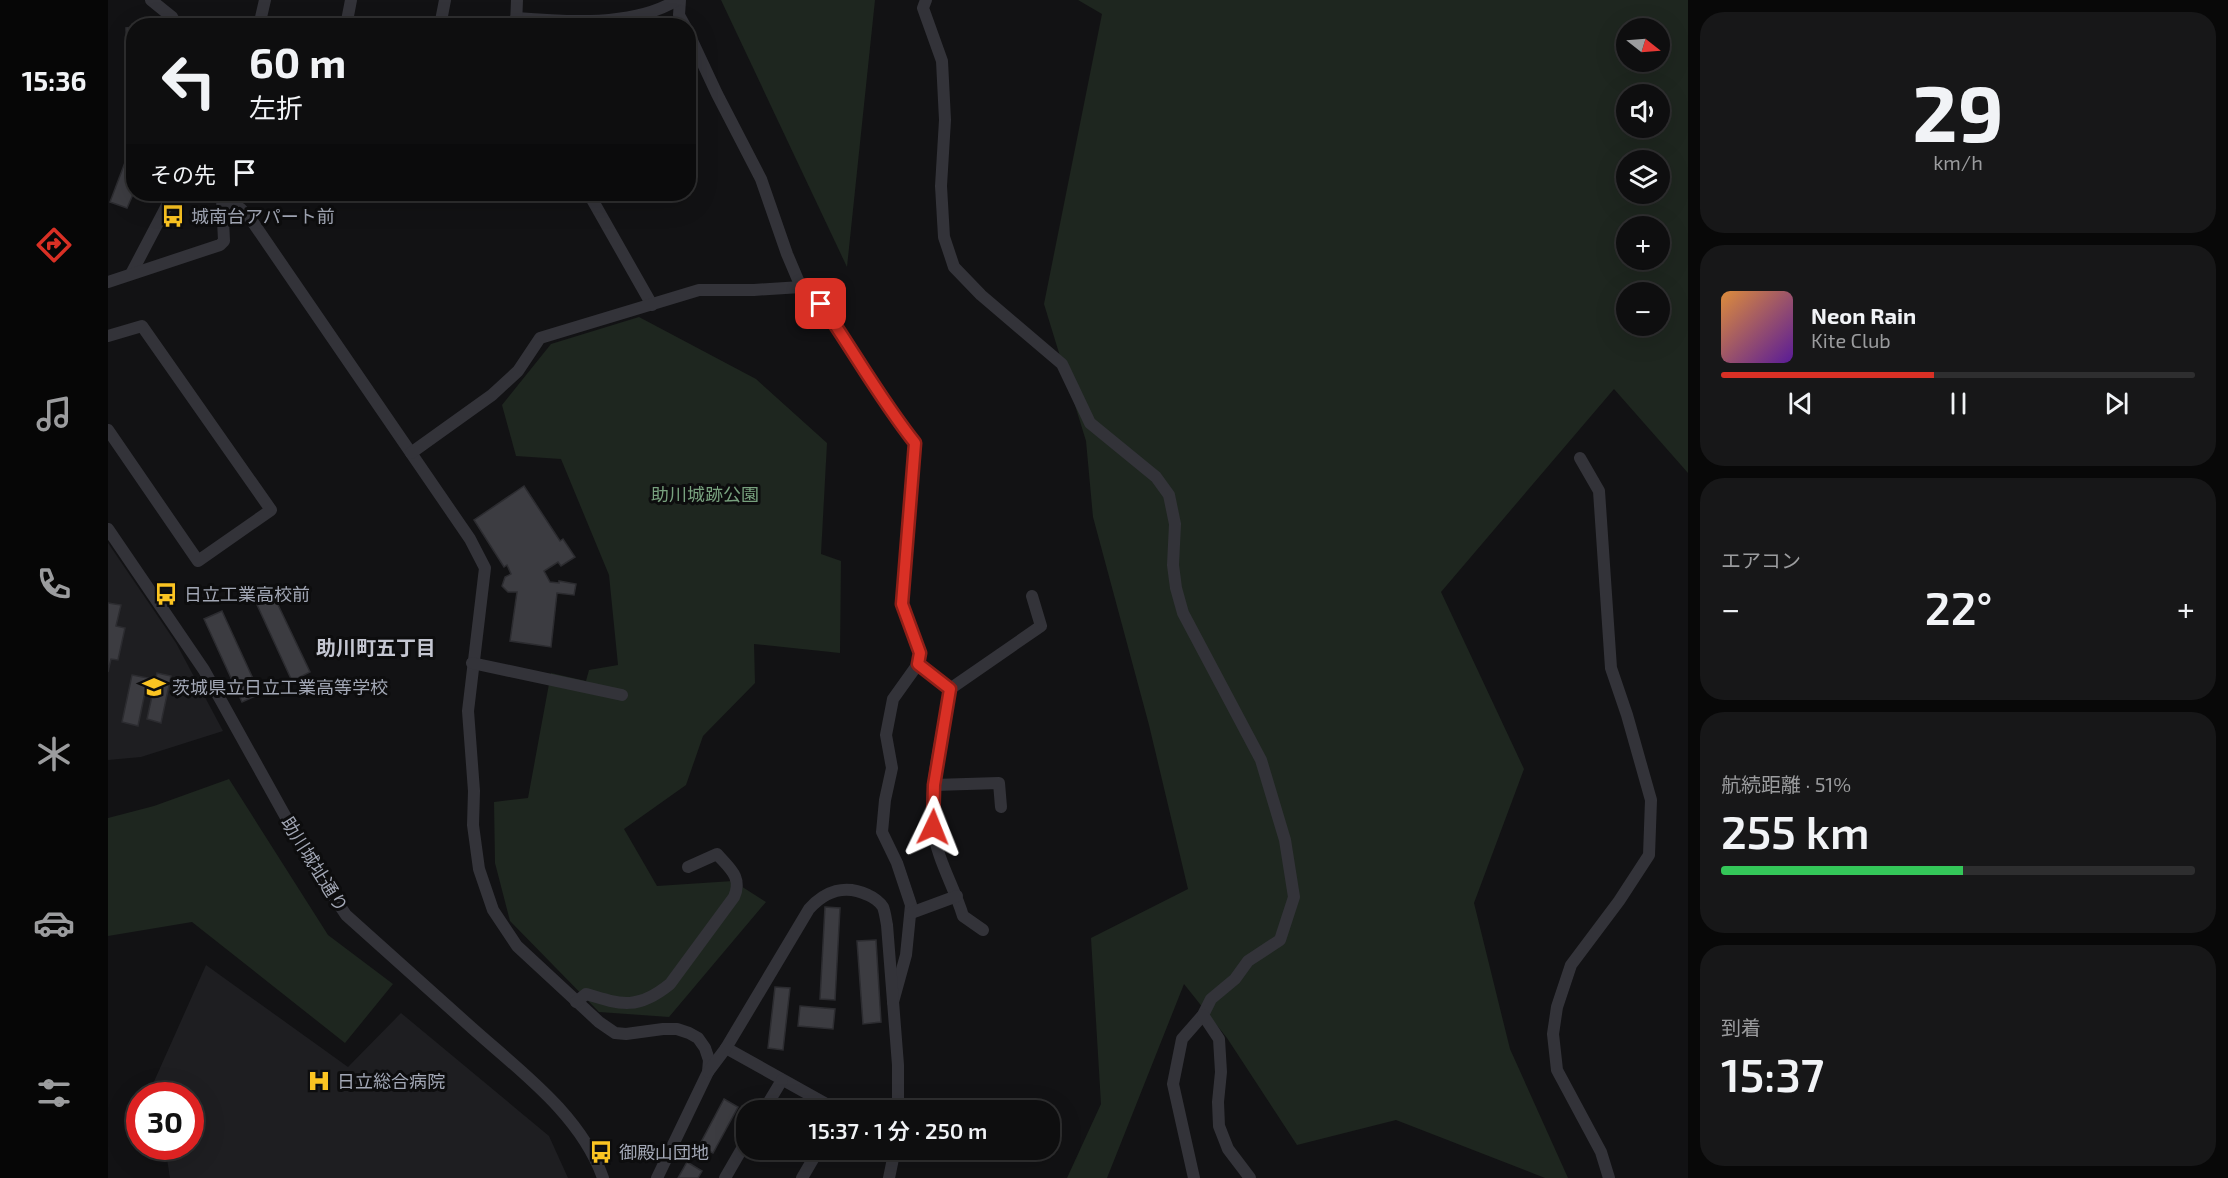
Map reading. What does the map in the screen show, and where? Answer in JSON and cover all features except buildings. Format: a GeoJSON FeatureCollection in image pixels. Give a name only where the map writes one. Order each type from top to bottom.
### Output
{"type":"FeatureCollection","features":[{"type":"Feature","properties":{"kind":"street"},"geometry":{"type":"LineString","coordinates":[[151,0],[173,18]]}},
{"type":"Feature","properties":{"kind":"street"},"geometry":{"type":"LineString","coordinates":[[261,18],[265,0]]}},
{"type":"Feature","properties":{"kind":"street"},"geometry":{"type":"LineString","coordinates":[[348,18],[351,0]]}},
{"type":"Feature","properties":{"kind":"street"},"geometry":{"type":"LineString","coordinates":[[442,18],[445,0]]}},
{"type":"Feature","properties":{"kind":"street"},"geometry":{"type":"LineString","coordinates":[[516,18],[517,0]]}},
{"type":"Feature","properties":{"kind":"street"},"geometry":{"type":"LineString","coordinates":[[631,18],[664,8],[679,0],[681,18]]}},
{"type":"Feature","properties":{"kind":"street"},"geometry":{"type":"LineString","coordinates":[[926,0],[923,8],[942,61],[945,120],[941,186],[944,237],[954,267],[981,295],[1062,364],[1090,423],[1156,477],[1169,495],[1175,524],[1173,565],[1183,613],[1261,760],[1285,840],[1294,897],[1280,940],[1248,960],[1235,980],[1211,999],[1203,1015],[1182,1039],[1173,1084],[1194,1178]]}},
{"type":"Feature","properties":{"kind":"street"},"geometry":{"type":"LineString","coordinates":[[696,49],[761,180],[801,287],[821,304],[892,413],[915,443],[902,604],[920,653],[918,664],[893,699],[886,735],[892,768],[885,800],[882,832],[897,863],[911,905],[904,967],[893,1002]]}},
{"type":"Feature","properties":{"kind":"street"},"geometry":{"type":"LineString","coordinates":[[131,274],[169,201]]}},
{"type":"Feature","properties":{"kind":"street"},"geometry":{"type":"LineString","coordinates":[[108,282],[220,245],[225,235],[223,201]]}},
{"type":"Feature","properties":{"kind":"street"},"geometry":{"type":"LineString","coordinates":[[230,201],[252,220],[470,539],[485,568],[468,711],[474,791],[473,825],[479,869],[493,910],[517,946],[599,1022],[615,1033],[626,1034],[663,1029],[677,1029],[689,1033],[698,1038],[705,1048],[709,1060],[708,1072]]}},
{"type":"Feature","properties":{"kind":"street"},"geometry":{"type":"LineString","coordinates":[[593,201],[652,305]]}},
{"type":"Feature","properties":{"kind":"street"},"geometry":{"type":"LineString","coordinates":[[411,453],[492,395],[518,371],[540,338],[699,290],[754,291],[801,287]]}},
{"type":"Feature","properties":{"kind":"street"},"geometry":{"type":"LineString","coordinates":[[108,336],[142,326],[271,510],[198,561],[108,430]]}},
{"type":"Feature","properties":{"kind":"street"},"geometry":{"type":"LineString","coordinates":[[1580,458],[1599,491],[1611,668],[1651,800],[1649,855],[1619,901],[1571,965],[1557,1007],[1553,1034],[1557,1070],[1601,1152],[1609,1178]]}},
{"type":"Feature","properties":{"kind":"street","name":"助川城址通り"},"geometry":{"type":"LineString","coordinates":[[108,529],[204,670],[334,900],[346,915],[542,1092],[582,1137],[603,1178]]}},
{"type":"Feature","properties":{"kind":"street"},"geometry":{"type":"LineString","coordinates":[[983,930],[963,916],[957,896],[942,864],[933,827],[934,785],[950,689],[1041,626],[1032,596]]}},
{"type":"Feature","properties":{"kind":"street"},"geometry":{"type":"LineString","coordinates":[[472,663],[622,695]]}},
{"type":"Feature","properties":{"kind":"street"},"geometry":{"type":"LineString","coordinates":[[918,664],[950,689]]}},
{"type":"Feature","properties":{"kind":"street"},"geometry":{"type":"LineString","coordinates":[[934,785],[999,783],[1001,807]]}},
{"type":"Feature","properties":{"kind":"street"},"geometry":{"type":"LineString","coordinates":[[576,1002],[586,994],[623,1004],[632,1004],[660,992],[670,984],[734,897],[738,888],[737,877],[717,854],[688,867]]}},
{"type":"Feature","properties":{"kind":"street"},"geometry":{"type":"LineString","coordinates":[[657,1178],[708,1072],[726,1048],[809,909],[818,899],[831,892],[845,889],[860,891],[872,897],[883,907],[887,926],[898,1065],[898,1100]]}},
{"type":"Feature","properties":{"kind":"street"},"geometry":{"type":"LineString","coordinates":[[911,913],[957,896]]}},
{"type":"Feature","properties":{"kind":"street"},"geometry":{"type":"LineString","coordinates":[[1203,1015],[1219,1039],[1221,1072],[1218,1101],[1219,1126],[1228,1149],[1250,1178]]}},
{"type":"Feature","properties":{"kind":"street"},"geometry":{"type":"LineString","coordinates":[[726,1048],[819,1100]]}},
{"type":"Feature","properties":{"kind":"street"},"geometry":{"type":"LineString","coordinates":[[770,1100],[782,1080]]}},
{"type":"Feature","properties":{"kind":"street"},"geometry":{"type":"LineString","coordinates":[[725,1178],[736,1159]]}},
{"type":"Feature","properties":{"kind":"street"},"geometry":{"type":"LineString","coordinates":[[802,1178],[813,1160]]}},
{"type":"Feature","properties":{"kind":"street"},"geometry":{"type":"LineString","coordinates":[[889,1178],[893,1160]]}},
{"type":"Feature","properties":{"kind":"shaded area","name":"茨城県立日立工業高等学校"},"geometry":{"type":"Polygon","coordinates":[[[108,543],[176,643],[223,731],[141,757],[108,760],[108,543]]]}},
{"type":"Feature","properties":{"kind":"shaded area","name":"日立総合病院"},"geometry":{"type":"Polygon","coordinates":[[[206,965],[348,1067],[401,1013],[549,1136],[568,1178],[170,1178],[167,1160],[204,1160],[204,1082],[154,1082],[206,965]]]}},
{"type":"Feature","properties":{"kind":"green space"},"geometry":{"type":"Polygon","coordinates":[[[721,0],[875,0],[847,267],[721,0]]]}},
{"type":"Feature","properties":{"kind":"green space"},"geometry":{"type":"Polygon","coordinates":[[[1078,0],[1688,0],[1688,473],[1614,389],[1441,592],[1524,769],[1474,903],[1510,1049],[1568,1178],[1545,1178],[1396,1120],[1297,1145],[1227,1038],[1184,984],[1107,1178],[1067,1178],[1101,1104],[1091,938],[1188,889],[1149,725],[1093,517],[1086,441],[1044,304],[1102,14],[1078,0]]]}},
{"type":"Feature","properties":{"kind":"green space","name":"助川城跡公園"},"geometry":{"type":"Polygon","coordinates":[[[639,317],[756,379],[827,443],[821,554],[841,561],[840,653],[754,644],[755,683],[703,736],[686,785],[624,829],[657,886],[733,881],[766,902],[669,1017],[599,1012],[510,921],[495,863],[494,802],[528,798],[551,673],[586,681],[589,670],[618,665],[609,575],[561,459],[516,456],[502,405],[551,344],[639,317]]]}},
{"type":"Feature","properties":{"kind":"green space"},"geometry":{"type":"Polygon","coordinates":[[[229,779],[328,935],[393,984],[345,1043],[192,922],[108,936],[108,818],[154,806],[229,779]]]}},
{"type":"Feature","properties":{"kind":"place","name":"城南台アパート前"},"geometry":{"type":"Point","coordinates":[173,216]}},
{"type":"Feature","properties":{"kind":"place","name":"日立工業高校前"},"geometry":{"type":"Point","coordinates":[166,594]}},
{"type":"Feature","properties":{"kind":"place","name":"茨城県立日立工業高等学校"},"geometry":{"type":"Point","coordinates":[154,687]}},
{"type":"Feature","properties":{"kind":"place","name":"日立総合病院"},"geometry":{"type":"Point","coordinates":[319,1081]}},
{"type":"Feature","properties":{"kind":"place","name":"御殿山団地"},"geometry":{"type":"Point","coordinates":[601,1152]}},
{"type":"Feature","properties":{"kind":"district","name":"助川町五丁目"},"geometry":{"type":"Point","coordinates":[376,647]}},
{"type":"Feature","properties":{"kind":"route"},"geometry":{"type":"LineString","coordinates":[[821,304],[871,382],[915,443],[902,604],[920,653],[918,664],[950,689],[934,785],[933,827]]}}]}
